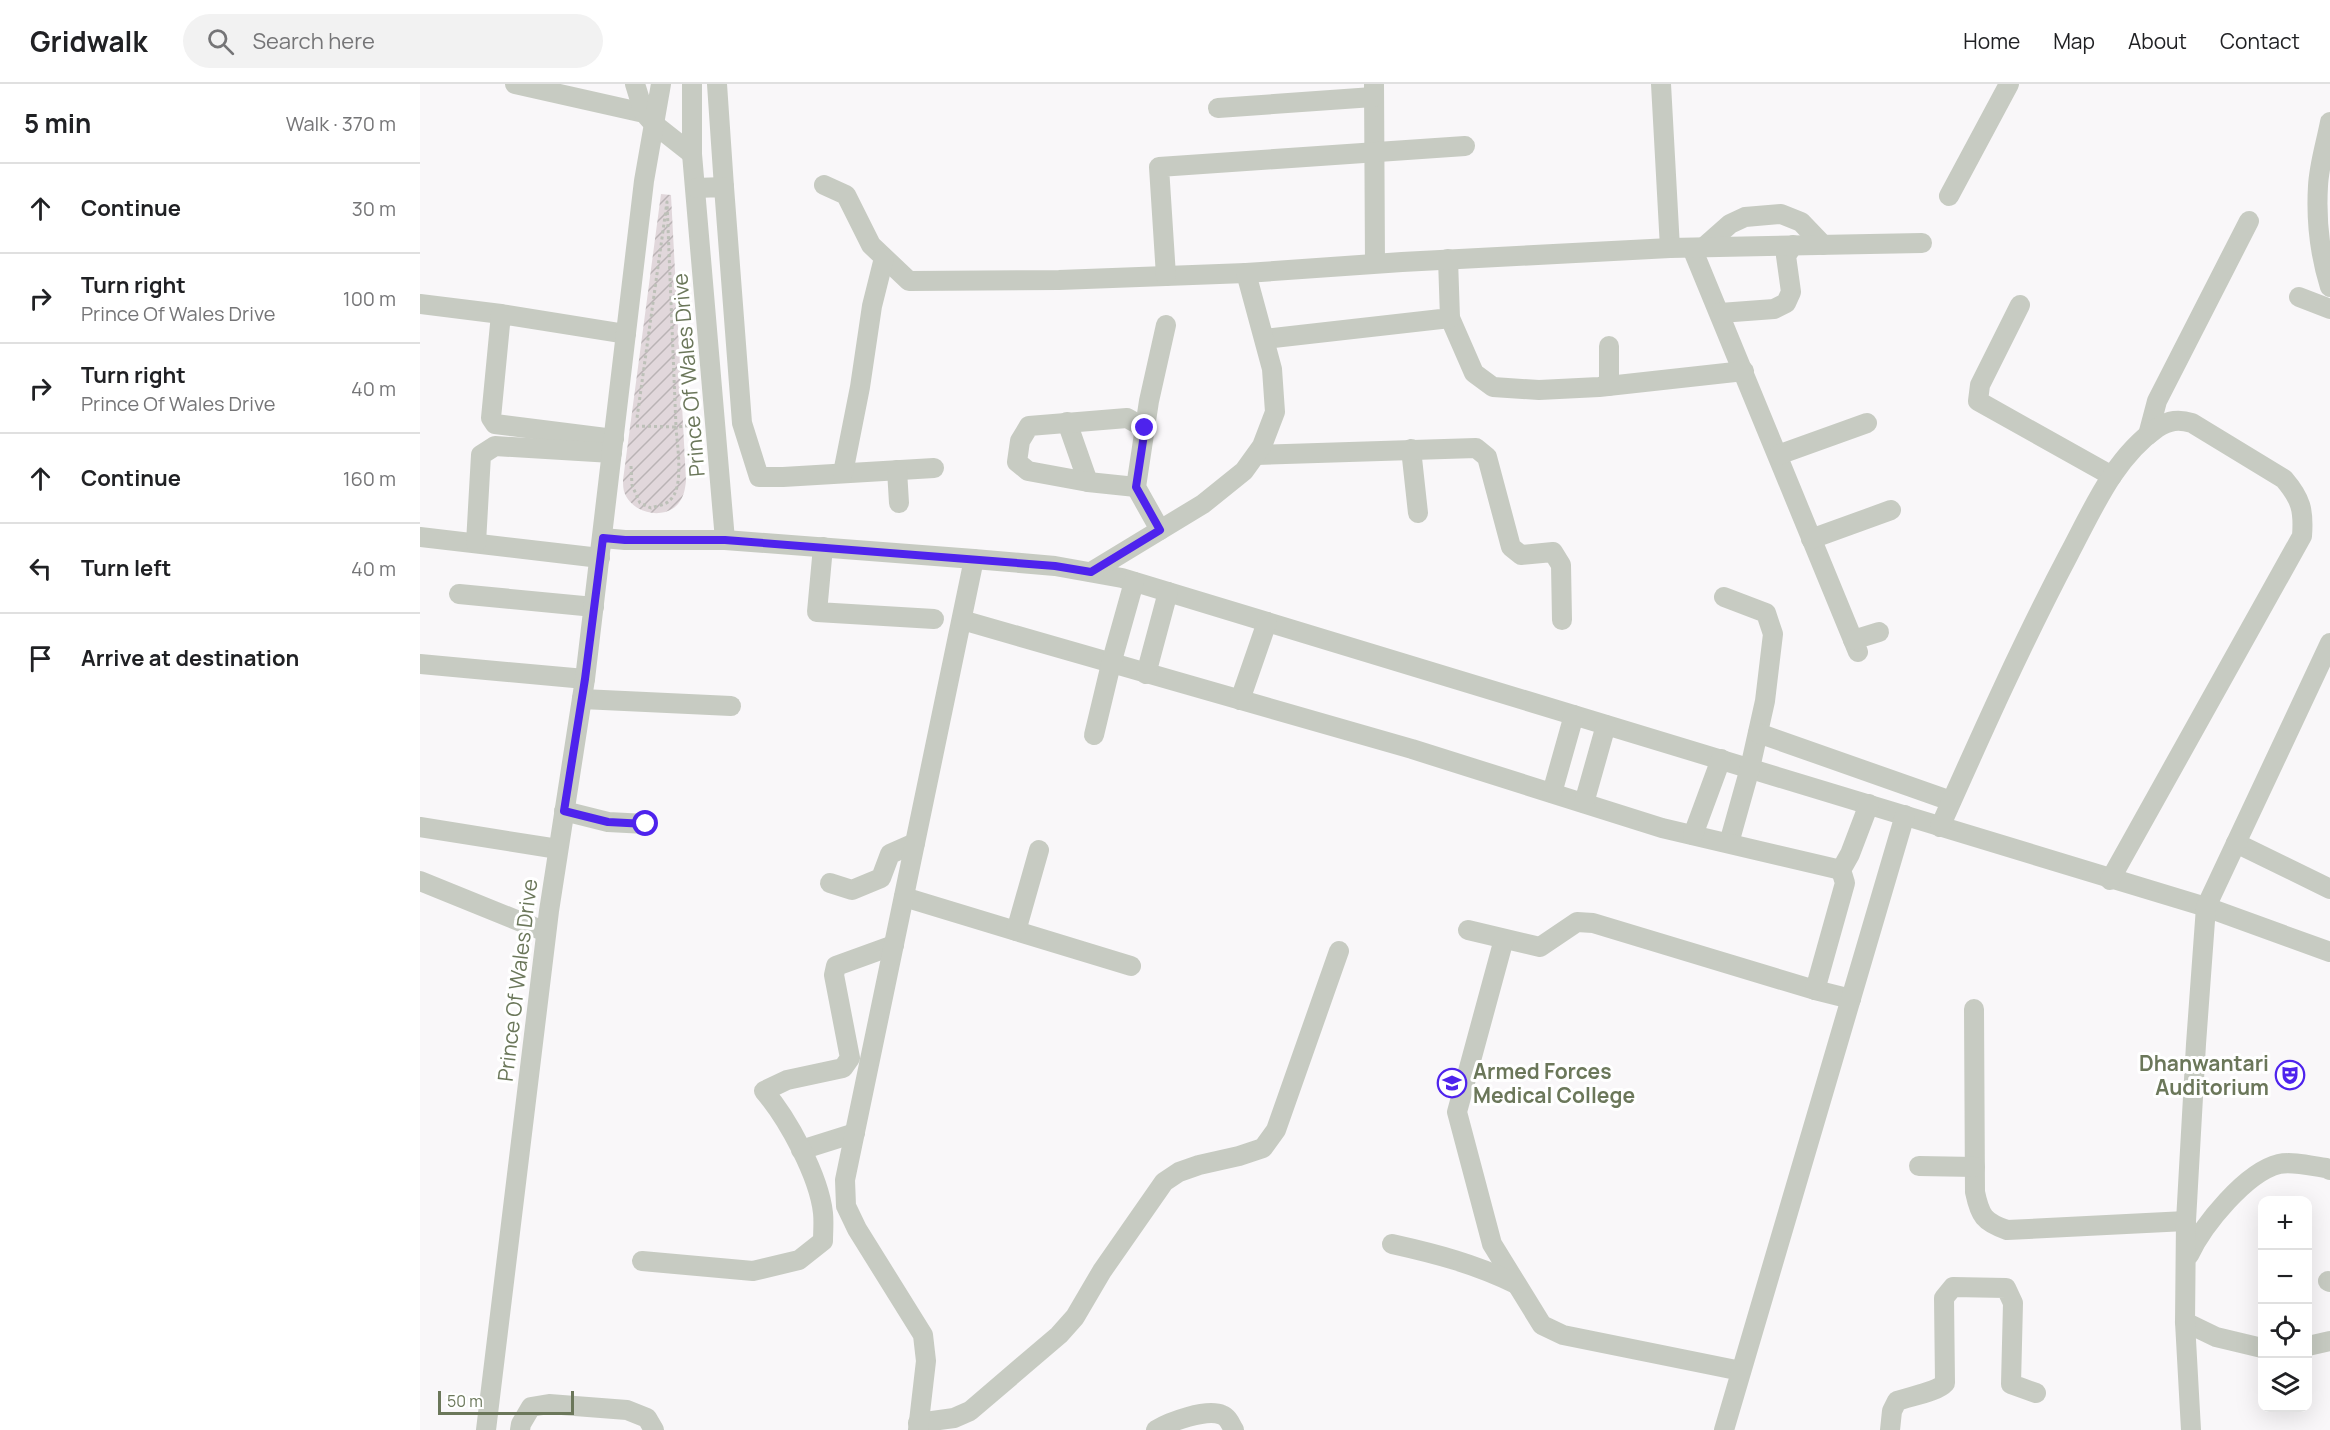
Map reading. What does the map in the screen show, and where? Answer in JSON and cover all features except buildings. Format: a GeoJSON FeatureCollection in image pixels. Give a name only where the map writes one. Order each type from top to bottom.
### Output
{"type":"FeatureCollection","features":[{"type":"Feature","properties":{"kind":"street"},"geometry":{"type":"LineString","coordinates":[[515,84],[649,119],[692,154]]}},
{"type":"Feature","properties":{"kind":"street"},"geometry":{"type":"LineString","coordinates":[[635,84],[649,119]]}},
{"type":"Feature","properties":{"kind":"street","name":"Prince Of Wales Drive"},"geometry":{"type":"LineString","coordinates":[[486,1430],[546,932],[585,679],[603,538],[649,119],[661,84]]}},
{"type":"Feature","properties":{"kind":"street","name":"Prince Of Wales Drive"},"geometry":{"type":"LineString","coordinates":[[692,84],[692,154],[725,540]]}},
{"type":"Feature","properties":{"kind":"street"},"geometry":{"type":"LineString","coordinates":[[717,84],[742,423],[759,477],[934,468]]}},
{"type":"Feature","properties":{"kind":"street"},"geometry":{"type":"LineString","coordinates":[[1661,84],[1670,248]]}},
{"type":"Feature","properties":{"kind":"street"},"geometry":{"type":"LineString","coordinates":[[1949,196],[2009,84]]}},
{"type":"Feature","properties":{"kind":"street"},"geometry":{"type":"LineString","coordinates":[[1218,108],[1373,91],[1375,263]]}},
{"type":"Feature","properties":{"kind":"street"},"geometry":{"type":"LineString","coordinates":[[2330,122],[2318,185],[2319,229],[2324,267],[2330,287]]}},
{"type":"Feature","properties":{"kind":"street"},"geometry":{"type":"LineString","coordinates":[[1166,276],[1159,167],[1465,146]]}},
{"type":"Feature","properties":{"kind":"street"},"geometry":{"type":"LineString","coordinates":[[824,185],[846,195],[871,245],[909,281],[1059,280],[1246,273],[1375,263],[1670,248],[1922,243]]}},
{"type":"Feature","properties":{"kind":"street"},"geometry":{"type":"LineString","coordinates":[[696,188],[724,187]]}},
{"type":"Feature","properties":{"kind":"street"},"geometry":{"type":"LineString","coordinates":[[1698,248],[1745,217],[1781,214],[1801,222],[1822,245]]}},
{"type":"Feature","properties":{"kind":"street"},"geometry":{"type":"LineString","coordinates":[[2148,435],[2157,401],[2249,221]]}},
{"type":"Feature","properties":{"kind":"street"},"geometry":{"type":"LineString","coordinates":[[1720,313],[1774,309],[1786,303],[1791,291],[1786,256],[1793,245]]}},
{"type":"Feature","properties":{"kind":"street"},"geometry":{"type":"LineString","coordinates":[[1698,248],[1720,313],[1856,646],[1879,632]]}},
{"type":"Feature","properties":{"kind":"street"},"geometry":{"type":"LineString","coordinates":[[843,473],[860,387],[872,306],[885,258]]}},
{"type":"Feature","properties":{"kind":"street"},"geometry":{"type":"LineString","coordinates":[[1448,259],[1450,318],[1474,373],[1493,387],[1539,390],[1610,386],[1744,371]]}},
{"type":"Feature","properties":{"kind":"street"},"geometry":{"type":"LineString","coordinates":[[1091,572],[1203,504],[1244,471],[1262,446],[1275,412],[1272,369],[1246,273]]}},
{"type":"Feature","properties":{"kind":"street"},"geometry":{"type":"LineString","coordinates":[[2299,297],[2330,309]]}},
{"type":"Feature","properties":{"kind":"street"},"geometry":{"type":"LineString","coordinates":[[420,304],[626,334]]}},
{"type":"Feature","properties":{"kind":"street"},"geometry":{"type":"LineString","coordinates":[[2020,305],[1980,385],[1978,401],[2112,476]]}},
{"type":"Feature","properties":{"kind":"street"},"geometry":{"type":"LineString","coordinates":[[501,314],[491,418],[495,424],[613,446]]}},
{"type":"Feature","properties":{"kind":"street"},"geometry":{"type":"LineString","coordinates":[[1264,339],[1450,318]]}},
{"type":"Feature","properties":{"kind":"street"},"geometry":{"type":"LineString","coordinates":[[1160,530],[1136,487],[1145,428],[1166,326]]}},
{"type":"Feature","properties":{"kind":"street"},"geometry":{"type":"LineString","coordinates":[[1609,346],[1610,386]]}},
{"type":"Feature","properties":{"kind":"street"},"geometry":{"type":"LineString","coordinates":[[1136,487],[1088,482],[1028,471],[1017,462],[1020,441],[1029,426],[1067,422],[1127,418],[1145,428]]}},
{"type":"Feature","properties":{"kind":"street"},"geometry":{"type":"LineString","coordinates":[[1940,827],[1990,712],[2046,596],[2112,476],[2148,435],[2160,426],[2178,419],[2192,423],[2284,479],[2295,492],[2304,514],[2302,536],[2110,880]]}},
{"type":"Feature","properties":{"kind":"street"},"geometry":{"type":"LineString","coordinates":[[1067,422],[1088,482]]}},
{"type":"Feature","properties":{"kind":"street"},"geometry":{"type":"LineString","coordinates":[[1778,455],[1867,423]]}},
{"type":"Feature","properties":{"kind":"street"},"geometry":{"type":"LineString","coordinates":[[476,543],[482,455],[495,446],[613,446]]}},
{"type":"Feature","properties":{"kind":"street"},"geometry":{"type":"LineString","coordinates":[[1256,455],[1476,448],[1487,457],[1511,547],[1521,555],[1553,552],[1562,564],[1562,620]]}},
{"type":"Feature","properties":{"kind":"street"},"geometry":{"type":"LineString","coordinates":[[1411,449],[1418,513]]}},
{"type":"Feature","properties":{"kind":"street"},"geometry":{"type":"LineString","coordinates":[[897,470],[899,503]]}},
{"type":"Feature","properties":{"kind":"street"},"geometry":{"type":"LineString","coordinates":[[1811,539],[1891,510]]}},
{"type":"Feature","properties":{"kind":"street"},"geometry":{"type":"LineString","coordinates":[[420,537],[600,558]]}},
{"type":"Feature","properties":{"kind":"street"},"geometry":{"type":"LineString","coordinates":[[603,538],[725,540],[974,559],[1055,566],[1134,582],[1905,814],[1940,827],[2328,946]]}},
{"type":"Feature","properties":{"kind":"street"},"geometry":{"type":"LineString","coordinates":[[824,547],[817,612],[934,619]]}},
{"type":"Feature","properties":{"kind":"street"},"geometry":{"type":"LineString","coordinates":[[974,559],[845,1180],[846,1206],[857,1229],[923,1335],[926,1361],[918,1427],[954,1418],[970,1411],[1059,1335],[1076,1317],[1102,1271],[1164,1182],[1179,1172],[1198,1165],[1263,1148],[1276,1130],[1339,951]]}},
{"type":"Feature","properties":{"kind":"street"},"geometry":{"type":"LineString","coordinates":[[1094,735],[1134,582]]}},
{"type":"Feature","properties":{"kind":"street"},"geometry":{"type":"LineString","coordinates":[[1146,674],[1168,592]]}},
{"type":"Feature","properties":{"kind":"street"},"geometry":{"type":"LineString","coordinates":[[459,594],[594,607]]}},
{"type":"Feature","properties":{"kind":"street"},"geometry":{"type":"LineString","coordinates":[[1724,597],[1767,613],[1773,634],[1765,701],[1750,768],[1729,843]]}},
{"type":"Feature","properties":{"kind":"street"},"geometry":{"type":"LineString","coordinates":[[962,620],[1412,748],[1662,828],[1841,870]]}},
{"type":"Feature","properties":{"kind":"street"},"geometry":{"type":"LineString","coordinates":[[1239,700],[1267,622]]}},
{"type":"Feature","properties":{"kind":"street"},"geometry":{"type":"LineString","coordinates":[[2191,1430],[2185,1322],[2186,1221],[2206,907],[2330,645]]}},
{"type":"Feature","properties":{"kind":"street"},"geometry":{"type":"LineString","coordinates":[[420,664],[585,679]]}},
{"type":"Feature","properties":{"kind":"street"},"geometry":{"type":"LineString","coordinates":[[582,699],[731,706]]}},
{"type":"Feature","properties":{"kind":"street"},"geometry":{"type":"LineString","coordinates":[[1552,793],[1574,715]]}},
{"type":"Feature","properties":{"kind":"street"},"geometry":{"type":"LineString","coordinates":[[1584,803],[1606,724]]}},
{"type":"Feature","properties":{"kind":"street"},"geometry":{"type":"LineString","coordinates":[[1758,733],[1951,801]]}},
{"type":"Feature","properties":{"kind":"street"},"geometry":{"type":"LineString","coordinates":[[1693,835],[1721,759]]}},
{"type":"Feature","properties":{"kind":"street"},"geometry":{"type":"LineString","coordinates":[[1815,990],[1845,883],[1841,870],[1850,854],[1869,804]]}},
{"type":"Feature","properties":{"kind":"street"},"geometry":{"type":"LineString","coordinates":[[564,811],[608,822],[646,824]]}},
{"type":"Feature","properties":{"kind":"street"},"geometry":{"type":"LineString","coordinates":[[1724,1430],[1905,814]]}},
{"type":"Feature","properties":{"kind":"street"},"geometry":{"type":"LineString","coordinates":[[420,827],[558,849]]}},
{"type":"Feature","properties":{"kind":"street"},"geometry":{"type":"LineString","coordinates":[[830,883],[852,890],[881,878],[890,854],[915,843]]}},
{"type":"Feature","properties":{"kind":"street"},"geometry":{"type":"LineString","coordinates":[[2236,843],[2330,889]]}},
{"type":"Feature","properties":{"kind":"street"},"geometry":{"type":"LineString","coordinates":[[1016,931],[1039,850]]}},
{"type":"Feature","properties":{"kind":"street"},"geometry":{"type":"LineString","coordinates":[[420,881],[546,932]]}},
{"type":"Feature","properties":{"kind":"street"},"geometry":{"type":"LineString","coordinates":[[904,897],[1131,966]]}},
{"type":"Feature","properties":{"kind":"street"},"geometry":{"type":"LineString","coordinates":[[1468,930],[1540,947],[1577,922],[1593,923],[1851,999]]}},
{"type":"Feature","properties":{"kind":"street"},"geometry":{"type":"LineString","coordinates":[[1504,939],[1457,1112],[1492,1244],[1542,1325],[1563,1335],[1741,1371]]}},
{"type":"Feature","properties":{"kind":"street"},"geometry":{"type":"LineString","coordinates":[[642,1261],[753,1271],[799,1260],[823,1241],[823,1211],[801,1150],[779,1108],[764,1091],[787,1080],[843,1068],[850,1058],[834,975],[836,966],[894,945]]}},
{"type":"Feature","properties":{"kind":"street"},"geometry":{"type":"LineString","coordinates":[[1974,1009],[1975,1192],[1979,1211],[1991,1224],[2007,1230],[2186,1221]]}},
{"type":"Feature","properties":{"kind":"street"},"geometry":{"type":"LineString","coordinates":[[801,1150],[855,1133]]}},
{"type":"Feature","properties":{"kind":"street"},"geometry":{"type":"LineString","coordinates":[[2186,1261],[2197,1237],[2226,1201],[2261,1172],[2280,1163],[2330,1170]]}},
{"type":"Feature","properties":{"kind":"street"},"geometry":{"type":"LineString","coordinates":[[1919,1166],[1975,1167]]}},
{"type":"Feature","properties":{"kind":"street"},"geometry":{"type":"LineString","coordinates":[[1392,1244],[1456,1258],[1486,1269],[1516,1284]]}},
{"type":"Feature","properties":{"kind":"street"},"geometry":{"type":"LineString","coordinates":[[1890,1430],[1892,1411],[1897,1401],[1919,1393],[1939,1390],[1945,1383],[1944,1298],[1953,1287],[2006,1288],[2013,1303],[2011,1384],[2036,1393]]}},
{"type":"Feature","properties":{"kind":"street"},"geometry":{"type":"LineString","coordinates":[[2185,1322],[2216,1336],[2258,1347]]}},
{"type":"Feature","properties":{"kind":"street"},"geometry":{"type":"LineString","coordinates":[[2312,1345],[2330,1341]]}},
{"type":"Feature","properties":{"kind":"street"},"geometry":{"type":"LineString","coordinates":[[520,1430],[531,1407],[549,1404],[627,1410],[646,1418],[654,1430]]}},
{"type":"Feature","properties":{"kind":"street"},"geometry":{"type":"LineString","coordinates":[[1156,1430],[1176,1420],[1204,1413],[1222,1414],[1234,1430]]}},
{"type":"Feature","properties":{"kind":"path"},"geometry":{"type":"LineString","coordinates":[[630,461],[632,485],[640,503],[651,508],[669,501],[675,494],[678,479],[676,427],[672,290],[667,202],[636,426],[676,427],[716,422]]}},
{"type":"Feature","properties":{"kind":"shaded area"},"geometry":{"type":"Polygon","coordinates":[[[661,194],[671,195],[686,481],[683,496],[678,504],[665,512],[657,513],[642,510],[629,501],[624,492],[623,480],[661,194]]]}},
{"type":"Feature","properties":{"kind":"place","name":"Dhanwantari Auditorium"},"geometry":{"type":"Point","coordinates":[2290,1075]}},
{"type":"Feature","properties":{"kind":"place","name":"Armed Forces Medical College"},"geometry":{"type":"Point","coordinates":[1452,1083]}},
{"type":"Feature","properties":{"kind":"route"},"geometry":{"type":"LineString","coordinates":[[646,824],[608,822],[564,811],[585,679],[603,538],[725,540],[1055,566],[1091,572],[1160,530],[1136,487],[1145,428]]}}]}
